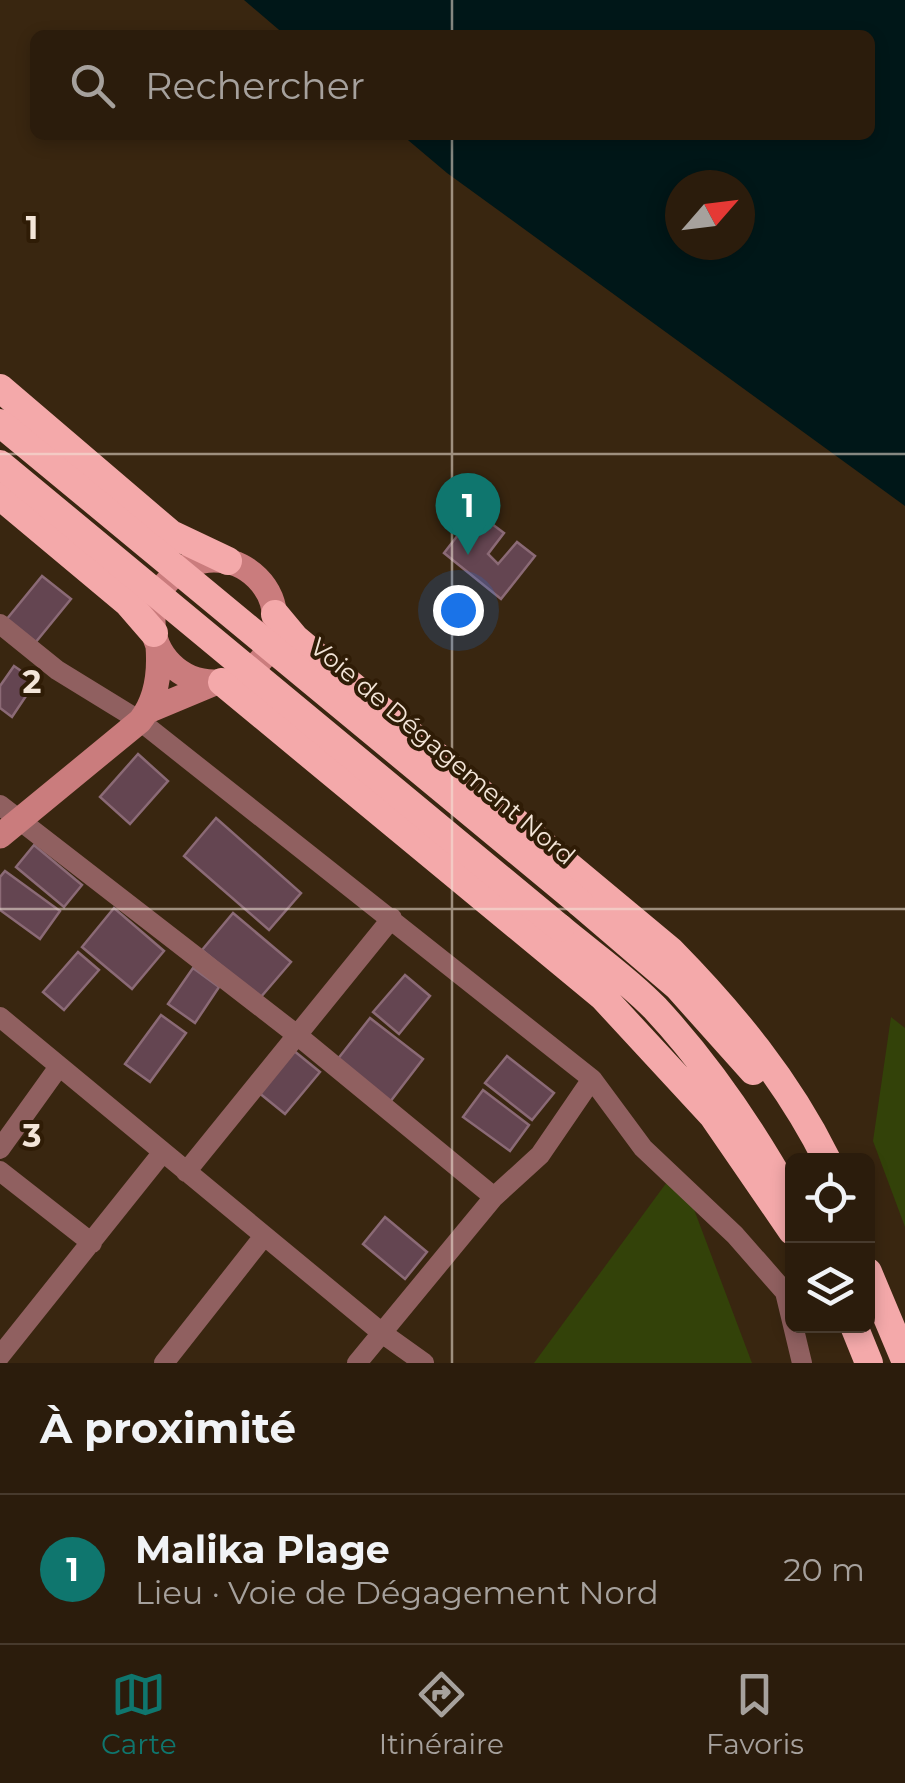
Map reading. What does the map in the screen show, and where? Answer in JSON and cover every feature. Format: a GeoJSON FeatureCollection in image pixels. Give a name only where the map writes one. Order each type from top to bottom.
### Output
{"type":"FeatureCollection","features":[{"type":"Feature","properties":{"kind":"highway"},"geometry":{"type":"LineString","coordinates":[[0,388],[171,534],[228,561]]}},
{"type":"Feature","properties":{"kind":"highway","name":"Voie de Dégagement Nord"},"geometry":{"type":"LineString","coordinates":[[0,423],[677,986],[760,1079],[806,1153]]}},
{"type":"Feature","properties":{"kind":"highway"},"geometry":{"type":"LineString","coordinates":[[0,464],[652,1006],[690,1048],[749,1129],[785,1190]]}},
{"type":"Feature","properties":{"kind":"highway"},"geometry":{"type":"LineString","coordinates":[[0,496],[128,603],[156,640]]}},
{"type":"Feature","properties":{"kind":"highway"},"geometry":{"type":"LineString","coordinates":[[275,614],[295,638],[671,950],[726,1007],[824,1153]]}},
{"type":"Feature","properties":{"kind":"highway"},"geometry":{"type":"LineString","coordinates":[[219,682],[603,997],[713,1116],[785,1221]]}},
{"type":"Feature","properties":{"kind":"highway"},"geometry":{"type":"LineString","coordinates":[[875,1289],[905,1360]]}},
{"type":"Feature","properties":{"kind":"main road"},"geometry":{"type":"LineString","coordinates":[[6,821],[144,716],[219,682],[243,676],[265,656],[275,614],[265,587],[255,576],[228,561],[197,562],[170,578],[154,604],[160,669],[144,716]]}},
{"type":"Feature","properties":{"kind":"main road"},"geometry":{"type":"LineString","coordinates":[[156,640],[175,669],[219,682]]}},
{"type":"Feature","properties":{"kind":"street"},"geometry":{"type":"LineString","coordinates":[[0,624],[57,670],[144,716],[592,1079],[644,1148],[735,1235],[784,1292],[802,1363]]}},
{"type":"Feature","properties":{"kind":"street"},"geometry":{"type":"LineString","coordinates":[[6,821],[297,1035],[494,1196]]}},
{"type":"Feature","properties":{"kind":"street"},"geometry":{"type":"LineString","coordinates":[[186,1172],[392,918]]}},
{"type":"Feature","properties":{"kind":"street"},"geometry":{"type":"LineString","coordinates":[[0,1018],[382,1333],[424,1363]]}},
{"type":"Feature","properties":{"kind":"street"},"geometry":{"type":"LineString","coordinates":[[0,1149],[58,1068]]}},
{"type":"Feature","properties":{"kind":"street"},"geometry":{"type":"LineString","coordinates":[[356,1363],[494,1196],[540,1154],[592,1079]]}},
{"type":"Feature","properties":{"kind":"street"},"geometry":{"type":"LineString","coordinates":[[0,1356],[163,1152]]}},
{"type":"Feature","properties":{"kind":"street"},"geometry":{"type":"LineString","coordinates":[[0,1171],[92,1242]]}},
{"type":"Feature","properties":{"kind":"street"},"geometry":{"type":"LineString","coordinates":[[164,1363],[264,1236]]}},
{"type":"Feature","properties":{"kind":"green space"},"geometry":{"type":"Polygon","coordinates":[[[891,1017],[905,1028],[905,1227],[873,1141],[891,1017]]]}},
{"type":"Feature","properties":{"kind":"green space"},"geometry":{"type":"Polygon","coordinates":[[[678,1167],[752,1363],[534,1363],[678,1167]]]}},
{"type":"Feature","properties":{"kind":"shaded area"},"geometry":{"type":"Polygon","coordinates":[[[244,0],[905,0],[905,506],[447,173],[408,140],[875,140],[875,30],[279,30],[244,0]]]}},
{"type":"Feature","properties":{"kind":"building"},"geometry":{"type":"Polygon","coordinates":[[[476,512],[504,533],[488,554],[498,564],[517,542],[535,556],[501,599],[444,553],[476,512]]]}},
{"type":"Feature","properties":{"kind":"building"},"geometry":{"type":"Polygon","coordinates":[[[42,576],[71,599],[35,643],[6,620],[42,576]]]}},
{"type":"Feature","properties":{"kind":"building"},"geometry":{"type":"Polygon","coordinates":[[[14,666],[36,681],[12,717],[0,708],[0,686],[14,666]]]}},
{"type":"Feature","properties":{"kind":"building"},"geometry":{"type":"Polygon","coordinates":[[[138,754],[168,781],[130,824],[100,797],[138,754]]]}},
{"type":"Feature","properties":{"kind":"building"},"geometry":{"type":"Polygon","coordinates":[[[216,818],[301,893],[269,930],[184,856],[216,818]]]}},
{"type":"Feature","properties":{"kind":"building"},"geometry":{"type":"Polygon","coordinates":[[[34,845],[82,885],[64,907],[16,867],[34,845]]]}},
{"type":"Feature","properties":{"kind":"building"},"geometry":{"type":"Polygon","coordinates":[[[5,871],[60,911],[40,939],[0,910],[0,877],[5,871]]]}},
{"type":"Feature","properties":{"kind":"building"},"geometry":{"type":"Polygon","coordinates":[[[114,908],[164,951],[132,989],[82,947],[114,908]]]}},
{"type":"Feature","properties":{"kind":"building"},"geometry":{"type":"Polygon","coordinates":[[[233,913],[291,962],[260,998],[202,950],[233,913]]]}},
{"type":"Feature","properties":{"kind":"building"},"geometry":{"type":"Polygon","coordinates":[[[78,952],[99,970],[64,1010],[43,992],[78,952]]]}},
{"type":"Feature","properties":{"kind":"building"},"geometry":{"type":"Polygon","coordinates":[[[193,968],[219,987],[195,1023],[168,1004],[193,968]]]}},
{"type":"Feature","properties":{"kind":"building"},"geometry":{"type":"Polygon","coordinates":[[[405,975],[430,996],[399,1034],[373,1012],[405,975]]]}},
{"type":"Feature","properties":{"kind":"building"},"geometry":{"type":"Polygon","coordinates":[[[161,1015],[186,1033],[150,1082],[125,1064],[161,1015]]]}},
{"type":"Feature","properties":{"kind":"building"},"geometry":{"type":"Polygon","coordinates":[[[370,1018],[423,1059],[390,1102],[337,1060],[370,1018]]]}},
{"type":"Feature","properties":{"kind":"building"},"geometry":{"type":"Polygon","coordinates":[[[293,1050],[320,1072],[285,1114],[258,1092],[293,1050]]]}},
{"type":"Feature","properties":{"kind":"building"},"geometry":{"type":"Polygon","coordinates":[[[507,1056],[554,1093],[532,1120],[485,1083],[507,1056]]]}},
{"type":"Feature","properties":{"kind":"building"},"geometry":{"type":"Polygon","coordinates":[[[483,1090],[529,1125],[510,1151],[463,1117],[483,1090]]]}},
{"type":"Feature","properties":{"kind":"building"},"geometry":{"type":"Polygon","coordinates":[[[385,1217],[427,1252],[405,1279],[363,1244],[385,1217]]]}},
{"type":"Feature","properties":{"kind":"place","name":"Malika Plage"},"geometry":{"type":"Point","coordinates":[468,555]}}]}
